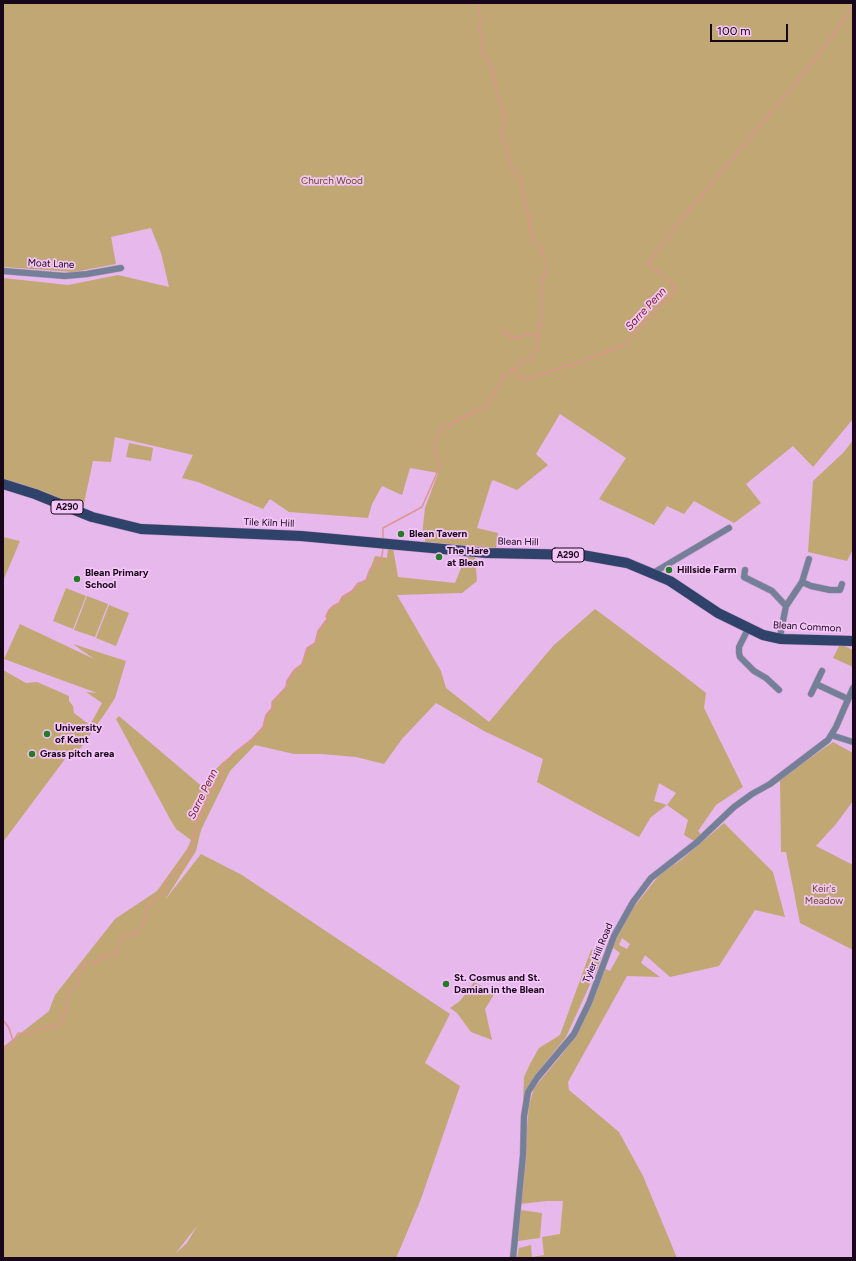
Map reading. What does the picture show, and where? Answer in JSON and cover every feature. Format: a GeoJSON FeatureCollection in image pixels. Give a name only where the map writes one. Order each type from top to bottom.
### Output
{"type":"FeatureCollection","features":[{"type":"Feature","properties":{"kind":"main road","name":"Tile Kiln Hill"},"geometry":{"type":"LineString","coordinates":[[3,484],[35,494],[92,517],[132,527],[156,530],[301,536],[404,545]]}},
{"type":"Feature","properties":{"kind":"main road","name":"Blean Hill"},"geometry":{"type":"LineString","coordinates":[[404,545],[487,553],[582,555],[627,563],[670,581],[718,613]]}},
{"type":"Feature","properties":{"kind":"main road","name":"Blean Common"},"geometry":{"type":"LineString","coordinates":[[718,613],[748,629],[772,638],[853,641]]}},
{"type":"Feature","properties":{"kind":"street","name":"Moat Lane"},"geometry":{"type":"LineString","coordinates":[[3,271],[75,276],[121,268]]}},
{"type":"Feature","properties":{"kind":"street"},"geometry":{"type":"LineString","coordinates":[[653,573],[728,528]]}},
{"type":"Feature","properties":{"kind":"street"},"geometry":{"type":"LineString","coordinates":[[781,639],[786,606],[802,582],[809,559]]}},
{"type":"Feature","properties":{"kind":"street"},"geometry":{"type":"LineString","coordinates":[[745,570],[744,576],[772,591],[786,606]]}},
{"type":"Feature","properties":{"kind":"street"},"geometry":{"type":"LineString","coordinates":[[802,582],[811,586],[830,590],[840,590],[842,584]]}},
{"type":"Feature","properties":{"kind":"street"},"geometry":{"type":"LineString","coordinates":[[748,629],[739,647],[740,657],[754,671],[766,678],[779,690]]}},
{"type":"Feature","properties":{"kind":"street"},"geometry":{"type":"LineString","coordinates":[[811,694],[822,671]]}},
{"type":"Feature","properties":{"kind":"street"},"geometry":{"type":"LineString","coordinates":[[816,684],[848,699]]}},
{"type":"Feature","properties":{"kind":"street","name":"Tyler Hill Road"},"geometry":{"type":"LineString","coordinates":[[513,1258],[523,1155],[524,1116],[528,1092],[536,1078],[574,1034],[589,1003],[614,936],[633,902],[651,878],[696,843],[734,807],[752,794],[770,784],[828,740],[853,688]]}},
{"type":"Feature","properties":{"kind":"street"},"geometry":{"type":"LineString","coordinates":[[831,735],[853,742]]}},
{"type":"Feature","properties":{"kind":"green space","name":"Church Wood"},"geometry":{"type":"Polygon","coordinates":[[[3,3],[853,3],[853,419],[813,467],[793,446],[746,484],[761,503],[734,523],[694,501],[684,514],[667,506],[654,525],[599,499],[626,458],[560,414],[536,454],[548,465],[517,490],[493,480],[491,483],[477,528],[498,533],[496,548],[425,542],[425,536],[422,535],[425,508],[438,473],[410,468],[402,495],[382,486],[372,504],[368,518],[289,512],[270,499],[263,509],[198,482],[182,478],[193,455],[115,437],[111,462],[93,461],[83,508],[3,483],[3,278],[68,285],[118,275],[169,287],[161,253],[151,228],[111,237],[116,264],[74,272],[3,267],[3,3]]]}},
{"type":"Feature","properties":{"kind":"green space"},"geometry":{"type":"Polygon","coordinates":[[[853,440],[853,549],[847,561],[808,552],[813,481],[844,452],[853,440]]]}},
{"type":"Feature","properties":{"kind":"green space"},"geometry":{"type":"Polygon","coordinates":[[[129,443],[153,448],[151,461],[126,457],[129,443]]]}},
{"type":"Feature","properties":{"kind":"green space"},"geometry":{"type":"Polygon","coordinates":[[[3,537],[20,541],[3,581],[3,537]]]}},
{"type":"Feature","properties":{"kind":"green space"},"geometry":{"type":"Polygon","coordinates":[[[388,548],[393,548],[398,577],[455,583],[466,556],[475,556],[477,581],[462,593],[397,595],[441,671],[446,688],[489,722],[553,646],[595,609],[706,693],[704,708],[743,787],[716,805],[698,831],[701,834],[694,841],[684,835],[688,820],[667,805],[651,817],[639,837],[537,782],[543,759],[484,731],[436,703],[402,739],[384,764],[356,757],[322,754],[294,754],[255,745],[230,771],[201,830],[196,851],[165,900],[201,854],[242,875],[450,1014],[425,1063],[460,1086],[421,1199],[396,1258],[3,1258],[3,1047],[49,1011],[55,995],[115,919],[157,891],[187,849],[191,840],[176,829],[116,719],[119,716],[205,789],[208,777],[222,763],[252,739],[263,727],[266,715],[272,708],[272,702],[286,687],[287,681],[294,670],[302,664],[307,648],[315,643],[318,631],[327,619],[326,616],[329,610],[339,603],[342,597],[352,591],[358,583],[366,580],[375,556],[387,558],[388,548]],[[659,783],[654,801],[667,805],[676,793],[659,783]],[[197,1226],[175,1254],[187,1243],[197,1226]]]}},
{"type":"Feature","properties":{"kind":"green space"},"geometry":{"type":"Polygon","coordinates":[[[66,588],[86,596],[73,629],[53,621],[66,588]]]}},
{"type":"Feature","properties":{"kind":"green space"},"geometry":{"type":"Polygon","coordinates":[[[87,596],[108,604],[95,637],[74,630],[87,596]]]}},
{"type":"Feature","properties":{"kind":"green space"},"geometry":{"type":"Polygon","coordinates":[[[109,605],[129,613],[116,646],[96,638],[109,605]]]}},
{"type":"Feature","properties":{"kind":"green space","name":"University of Kent"},"geometry":{"type":"Polygon","coordinates":[[[20,624],[94,659],[73,644],[126,661],[115,698],[106,712],[75,756],[71,751],[3,842],[3,670],[26,683],[37,682],[69,696],[69,701],[73,706],[74,713],[90,725],[102,703],[86,692],[97,693],[4,659],[20,624]]]}},
{"type":"Feature","properties":{"kind":"green space"},"geometry":{"type":"Polygon","coordinates":[[[840,644],[853,650],[853,667],[833,658],[840,644]]]}},
{"type":"Feature","properties":{"kind":"green space","name":"Keir's Meadow"},"geometry":{"type":"Polygon","coordinates":[[[833,742],[853,753],[853,801],[836,824],[816,846],[853,865],[853,950],[800,923],[786,852],[781,852],[780,779],[833,742]]]}},
{"type":"Feature","properties":{"kind":"green space"},"geometry":{"type":"Polygon","coordinates":[[[724,823],[773,872],[785,917],[755,910],[719,966],[670,977],[645,955],[641,963],[660,977],[627,976],[568,1082],[569,1090],[619,1132],[643,1176],[677,1258],[517,1258],[519,1248],[531,1245],[532,1257],[544,1255],[542,1237],[560,1234],[563,1201],[520,1204],[529,1105],[534,1088],[563,1053],[582,1025],[604,968],[610,971],[620,953],[612,947],[630,912],[660,874],[681,860],[724,823]],[[622,938],[619,945],[627,949],[630,944],[622,938]]]}},
{"type":"Feature","properties":{"kind":"green space"},"geometry":{"type":"Polygon","coordinates":[[[605,944],[598,967],[566,1037],[535,1076],[523,1103],[524,1077],[530,1064],[539,1048],[560,1035],[591,950],[605,944]]]}},
{"type":"Feature","properties":{"kind":"green space"},"geometry":{"type":"Polygon","coordinates":[[[474,982],[495,993],[485,1009],[492,1040],[471,1032],[457,1013],[450,1008],[460,1001],[474,982]]]}},
{"type":"Feature","properties":{"kind":"green space"},"geometry":{"type":"Polygon","coordinates":[[[520,1210],[542,1213],[540,1238],[518,1241],[520,1210]]]}},
{"type":"Feature","properties":{"kind":"waterway"},"geometry":{"type":"LineString","coordinates":[[383,539],[383,528],[422,507],[440,466],[432,446],[441,429],[487,405],[506,374],[521,362],[532,358],[538,343],[541,318],[542,280],[546,271],[546,263],[541,248],[534,242],[529,227],[530,221],[518,173],[509,166],[509,157],[505,139],[500,133],[506,119],[498,97],[493,70],[482,49],[483,43],[479,28],[481,23],[478,3]]}},
{"type":"Feature","properties":{"kind":"waterway","name":"Sarre Penn"},"geometry":{"type":"LineString","coordinates":[[514,369],[524,380],[583,361],[624,345],[676,288],[648,263],[676,226],[809,67],[853,8]]}},
{"type":"Feature","properties":{"kind":"waterway"},"geometry":{"type":"LineString","coordinates":[[501,330],[512,337],[517,338],[525,335],[539,336]]}},
{"type":"Feature","properties":{"kind":"waterway","name":"Sarre Penn"},"geometry":{"type":"LineString","coordinates":[[3,1052],[18,1033],[28,1034],[41,1028],[60,1025],[66,1009],[69,989],[79,982],[79,973],[86,962],[93,963],[104,956],[115,956],[118,943],[123,937],[135,933],[141,928],[146,915],[145,908],[164,892],[168,880],[182,865],[192,849],[193,832],[196,823],[207,804],[209,794],[224,775],[224,764],[263,727],[266,715],[272,708],[272,702],[286,687],[287,681],[294,670],[302,664],[307,648],[315,643],[318,631],[327,619],[326,616],[329,610],[339,603],[342,597],[352,591],[358,583],[366,580],[370,569],[381,561],[383,549]]}},
{"type":"Feature","properties":{"kind":"waterway"},"geometry":{"type":"LineString","coordinates":[[3,1020],[9,1028],[13,1041]]}},
{"type":"Feature","properties":{"kind":"place","name":"Blean Tavern"},"geometry":{"type":"Point","coordinates":[401,534]}},
{"type":"Feature","properties":{"kind":"place","name":"The Hare at Blean"},"geometry":{"type":"Point","coordinates":[439,557]}},
{"type":"Feature","properties":{"kind":"place","name":"Hillside Farm"},"geometry":{"type":"Point","coordinates":[669,570]}},
{"type":"Feature","properties":{"kind":"place","name":"Blean Primary School"},"geometry":{"type":"Point","coordinates":[77,579]}},
{"type":"Feature","properties":{"kind":"place","name":"University of Kent"},"geometry":{"type":"Point","coordinates":[47,734]}},
{"type":"Feature","properties":{"kind":"place","name":"Grass pitch area"},"geometry":{"type":"Point","coordinates":[32,754]}},
{"type":"Feature","properties":{"kind":"place","name":"St. Cosmus and St. Damian in the Blean"},"geometry":{"type":"Point","coordinates":[446,984]}}]}
